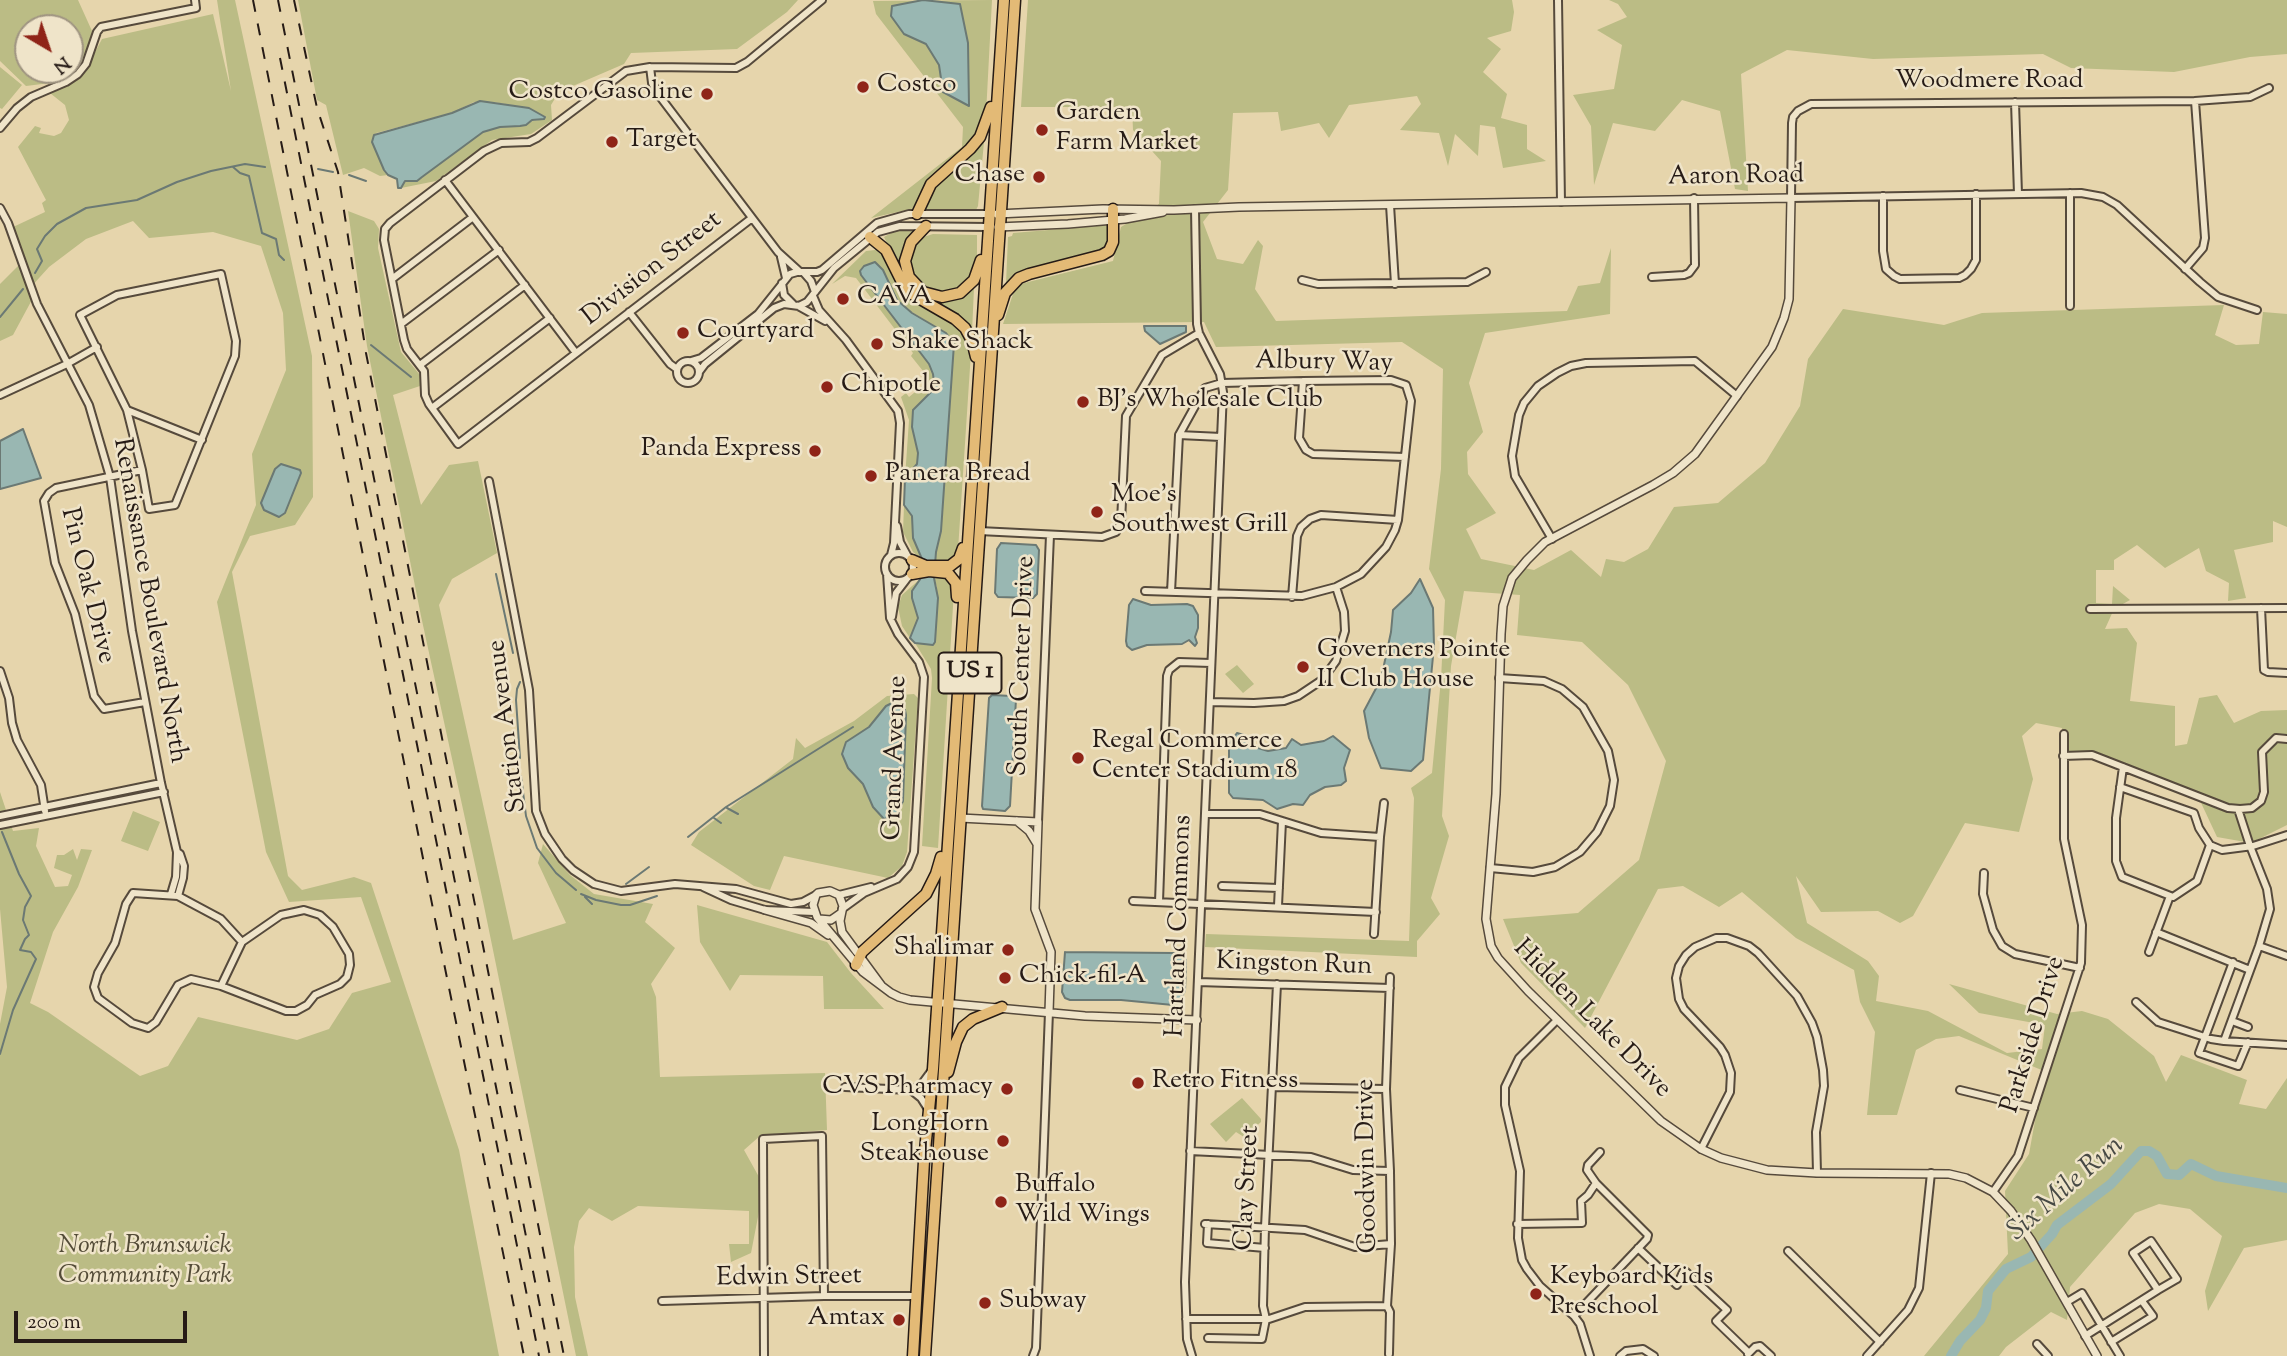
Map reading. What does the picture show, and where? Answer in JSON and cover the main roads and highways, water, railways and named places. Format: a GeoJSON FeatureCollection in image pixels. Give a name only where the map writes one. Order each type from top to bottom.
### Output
{"type":"FeatureCollection","features":[{"type":"Feature","properties":{"kind":"highway","name":"US 1"},"geometry":{"type":"LineString","coordinates":[[913,1356],[1004,0]]}},
{"type":"Feature","properties":{"kind":"highway","name":"US 1"},"geometry":{"type":"LineString","coordinates":[[926,1356],[1015,0]]}},
{"type":"Feature","properties":{"kind":"highway"},"geometry":{"type":"LineString","coordinates":[[917,214],[931,184],[970,149],[983,132],[990,115],[998,76]]}},
{"type":"Feature","properties":{"kind":"highway"},"geometry":{"type":"LineString","coordinates":[[992,343],[1003,298],[1012,283],[1026,275],[1107,253],[1113,245],[1113,215]]}},
{"type":"Feature","properties":{"kind":"highway"},"geometry":{"type":"LineString","coordinates":[[926,226],[911,242],[905,261],[914,285],[930,296],[951,296],[968,287],[977,273],[987,240]]}},
{"type":"Feature","properties":{"kind":"highway"},"geometry":{"type":"LineString","coordinates":[[870,237],[886,250],[910,293],[955,319],[965,328],[972,341],[978,369]]}},
{"type":"Feature","properties":{"kind":"highway"},"geometry":{"type":"LineString","coordinates":[[910,559],[916,572],[943,569],[957,561],[967,538]]}},
{"type":"Feature","properties":{"kind":"highway"},"geometry":{"type":"LineString","coordinates":[[943,569],[956,583],[959,653]]}},
{"type":"Feature","properties":{"kind":"highway"},"geometry":{"type":"LineString","coordinates":[[858,960],[918,903],[929,889],[936,874],[948,829]]}},
{"type":"Feature","properties":{"kind":"highway"},"geometry":{"type":"LineString","coordinates":[[942,1093],[957,1038],[963,1027],[973,1019],[1002,1007]]}},
{"type":"Feature","properties":{"kind":"water"},"geometry":{"type":"Polygon","coordinates":[[[923,0],[960,4],[968,43],[969,106],[943,92],[939,65],[926,44],[904,34],[891,16],[892,6],[923,0]]]}},
{"type":"Feature","properties":{"kind":"water"},"geometry":{"type":"Polygon","coordinates":[[[480,101],[529,108],[545,117],[532,120],[526,125],[500,127],[483,132],[417,181],[405,181],[401,188],[398,188],[397,179],[384,170],[372,142],[374,135],[452,113],[480,101]]]}},
{"type":"Feature","properties":{"kind":"water"},"geometry":{"type":"Polygon","coordinates":[[[875,262],[883,270],[897,300],[912,313],[946,333],[954,344],[941,531],[934,578],[938,598],[933,645],[915,643],[910,638],[918,618],[912,591],[921,578],[922,559],[913,538],[912,516],[904,505],[905,478],[917,464],[918,453],[912,427],[913,410],[931,392],[933,374],[929,364],[861,275],[860,271],[864,266],[875,262]]]}},
{"type":"Feature","properties":{"kind":"water"},"geometry":{"type":"Polygon","coordinates":[[[1144,326],[1186,326],[1186,332],[1160,344],[1145,331],[1144,326]]]}},
{"type":"Feature","properties":{"kind":"water"},"geometry":{"type":"Polygon","coordinates":[[[23,429],[41,478],[0,489],[0,441],[23,429]]]}},
{"type":"Feature","properties":{"kind":"water"},"geometry":{"type":"Polygon","coordinates":[[[281,464],[300,470],[301,473],[285,513],[279,517],[264,510],[261,503],[275,469],[281,464]]]}},
{"type":"Feature","properties":{"kind":"water"},"geometry":{"type":"Polygon","coordinates":[[[1001,543],[1036,545],[1039,550],[1037,594],[1033,598],[998,597],[995,593],[997,549],[1001,543]]]}},
{"type":"Feature","properties":{"kind":"water"},"geometry":{"type":"Polygon","coordinates":[[[1420,579],[1433,608],[1434,646],[1423,760],[1411,771],[1381,768],[1369,738],[1364,711],[1381,679],[1393,610],[1411,593],[1420,579]]]}},
{"type":"Feature","properties":{"kind":"water"},"geometry":{"type":"Polygon","coordinates":[[[1133,599],[1151,605],[1193,606],[1198,615],[1195,646],[1189,640],[1182,644],[1147,645],[1132,650],[1126,641],[1129,605],[1133,599]]]}},
{"type":"Feature","properties":{"kind":"water"},"geometry":{"type":"Polygon","coordinates":[[[992,695],[1011,696],[1016,699],[1010,806],[1005,811],[983,809],[982,806],[989,698],[992,695]]]}},
{"type":"Feature","properties":{"kind":"water"},"geometry":{"type":"Polygon","coordinates":[[[892,703],[905,710],[906,715],[903,801],[896,816],[884,819],[873,807],[863,784],[848,768],[842,754],[846,742],[869,727],[886,706],[892,703]]]}},
{"type":"Feature","properties":{"kind":"water"},"geometry":{"type":"Polygon","coordinates":[[[1237,733],[1244,735],[1258,748],[1268,751],[1286,748],[1292,739],[1301,745],[1324,741],[1333,736],[1350,750],[1344,768],[1346,781],[1310,795],[1303,805],[1293,804],[1277,809],[1263,800],[1233,798],[1229,793],[1229,744],[1237,733]]]}},
{"type":"Feature","properties":{"kind":"water"},"geometry":{"type":"Polygon","coordinates":[[[1065,952],[1181,955],[1186,960],[1185,991],[1178,1003],[1173,1005],[1121,1000],[1070,1000],[1065,998],[1062,992],[1065,952]]]}},
{"type":"Feature","properties":{"kind":"waterway"},"geometry":{"type":"LineString","coordinates":[[35,273],[42,261],[37,249],[45,236],[57,224],[86,208],[137,200],[177,182],[211,171],[245,164],[265,167]]}},
{"type":"Feature","properties":{"kind":"waterway"},"geometry":{"type":"LineString","coordinates":[[233,167],[249,176],[262,233],[276,239],[279,255],[284,260]]}},
{"type":"Feature","properties":{"kind":"waterway"},"geometry":{"type":"LineString","coordinates":[[318,169],[333,172]]}},
{"type":"Feature","properties":{"kind":"waterway"},"geometry":{"type":"LineString","coordinates":[[349,175],[366,181]]}},
{"type":"Feature","properties":{"kind":"waterway"},"geometry":{"type":"LineString","coordinates":[[0,317],[23,289]]}},
{"type":"Feature","properties":{"kind":"waterway"},"geometry":{"type":"LineString","coordinates":[[371,345],[411,377]]}},
{"type":"Feature","properties":{"kind":"waterway"},"geometry":{"type":"LineString","coordinates":[[496,574],[513,653]]}},
{"type":"Feature","properties":{"kind":"waterway"},"geometry":{"type":"LineString","coordinates":[[520,682],[516,700],[520,758]]}},
{"type":"Feature","properties":{"kind":"waterway"},"geometry":{"type":"LineString","coordinates":[[688,837],[726,807],[853,727]]}},
{"type":"Feature","properties":{"kind":"waterway"},"geometry":{"type":"LineString","coordinates":[[521,776],[526,816],[537,848],[556,873],[576,890]]}},
{"type":"Feature","properties":{"kind":"waterway"},"geometry":{"type":"LineString","coordinates":[[727,808],[738,814]]}},
{"type":"Feature","properties":{"kind":"waterway"},"geometry":{"type":"LineString","coordinates":[[714,818],[721,823]]}},
{"type":"Feature","properties":{"kind":"waterway"},"geometry":{"type":"LineString","coordinates":[[0,1054],[13,1010],[36,959],[31,952],[20,950],[29,935],[23,920],[25,907],[31,896],[2,832]]}},
{"type":"Feature","properties":{"kind":"waterway"},"geometry":{"type":"LineString","coordinates":[[626,884],[649,867]]}},
{"type":"Feature","properties":{"kind":"waterway"},"geometry":{"type":"LineString","coordinates":[[581,894],[621,905],[630,905],[657,896]]}},
{"type":"Feature","properties":{"kind":"waterway"},"geometry":{"type":"LineString","coordinates":[[585,897],[592,904]]}},
{"type":"Feature","properties":{"kind":"waterway","name":"Six Mile Run"},"geometry":{"type":"LineString","coordinates":[[1951,1356],[1960,1341],[1980,1320],[1986,1308],[1988,1291],[2006,1269],[2031,1257],[2057,1225],[2111,1184],[2141,1151],[2149,1151],[2157,1156],[2167,1174],[2179,1175],[2191,1164],[2216,1176],[2287,1188]]}},
{"type":"Feature","properties":{"kind":"railway"},"geometry":{"type":"LineString","coordinates":[[253,0],[524,1356]]}},
{"type":"Feature","properties":{"kind":"railway"},"geometry":{"type":"LineString","coordinates":[[278,0],[550,1356]]}},
{"type":"Feature","properties":{"kind":"railway"},"geometry":{"type":"LineString","coordinates":[[294,0],[317,108],[338,172],[366,353],[564,1356]]}},
{"type":"Feature","properties":{"kind":"railway"},"geometry":{"type":"LineString","coordinates":[[280,58],[539,1356]]}},
{"type":"Feature","properties":{"kind":"place","name":"Costco"},"geometry":{"type":"Point","coordinates":[863,87]}},
{"type":"Feature","properties":{"kind":"place","name":"Costco Gasoline"},"geometry":{"type":"Point","coordinates":[707,94]}},
{"type":"Feature","properties":{"kind":"place","name":"Garden Farm Market"},"geometry":{"type":"Point","coordinates":[1042,130]}},
{"type":"Feature","properties":{"kind":"place","name":"Target"},"geometry":{"type":"Point","coordinates":[612,142]}},
{"type":"Feature","properties":{"kind":"place","name":"Chase"},"geometry":{"type":"Point","coordinates":[1039,177]}},
{"type":"Feature","properties":{"kind":"place","name":"CAVA"},"geometry":{"type":"Point","coordinates":[843,299]}},
{"type":"Feature","properties":{"kind":"place","name":"Courtyard"},"geometry":{"type":"Point","coordinates":[683,333]}},
{"type":"Feature","properties":{"kind":"place","name":"Shake Shack"},"geometry":{"type":"Point","coordinates":[877,344]}},
{"type":"Feature","properties":{"kind":"place","name":"Chipotle"},"geometry":{"type":"Point","coordinates":[827,387]}},
{"type":"Feature","properties":{"kind":"place","name":"BJ's Wholesale Club"},"geometry":{"type":"Point","coordinates":[1083,402]}},
{"type":"Feature","properties":{"kind":"place","name":"Panda Express"},"geometry":{"type":"Point","coordinates":[815,451]}},
{"type":"Feature","properties":{"kind":"place","name":"Panera Bread"},"geometry":{"type":"Point","coordinates":[871,476]}},
{"type":"Feature","properties":{"kind":"place","name":"Moe's Southwest Grill"},"geometry":{"type":"Point","coordinates":[1097,512]}},
{"type":"Feature","properties":{"kind":"place","name":"Governers Pointe II Club House"},"geometry":{"type":"Point","coordinates":[1303,667]}},
{"type":"Feature","properties":{"kind":"place","name":"Regal Commerce Center Stadium 18"},"geometry":{"type":"Point","coordinates":[1078,758]}},
{"type":"Feature","properties":{"kind":"place","name":"Shalimar"},"geometry":{"type":"Point","coordinates":[1008,950]}},
{"type":"Feature","properties":{"kind":"place","name":"Chick-fil-A"},"geometry":{"type":"Point","coordinates":[1005,978]}},
{"type":"Feature","properties":{"kind":"place","name":"Retro Fitness"},"geometry":{"type":"Point","coordinates":[1138,1083]}},
{"type":"Feature","properties":{"kind":"place","name":"CVS Pharmacy"},"geometry":{"type":"Point","coordinates":[1007,1089]}},
{"type":"Feature","properties":{"kind":"place","name":"LongHorn Steakhouse"},"geometry":{"type":"Point","coordinates":[1003,1141]}},
{"type":"Feature","properties":{"kind":"place","name":"Buffalo Wild Wings"},"geometry":{"type":"Point","coordinates":[1001,1202]}},
{"type":"Feature","properties":{"kind":"place","name":"Keyboard Kids Preschool"},"geometry":{"type":"Point","coordinates":[1536,1294]}},
{"type":"Feature","properties":{"kind":"place","name":"Subway"},"geometry":{"type":"Point","coordinates":[985,1303]}},
{"type":"Feature","properties":{"kind":"place","name":"Amtax"},"geometry":{"type":"Point","coordinates":[899,1320]}},
{"type":"Feature","properties":{"kind":"park label","name":"North Brunswick Community Park"},"geometry":{"type":"Point","coordinates":[145,1263]}}]}
